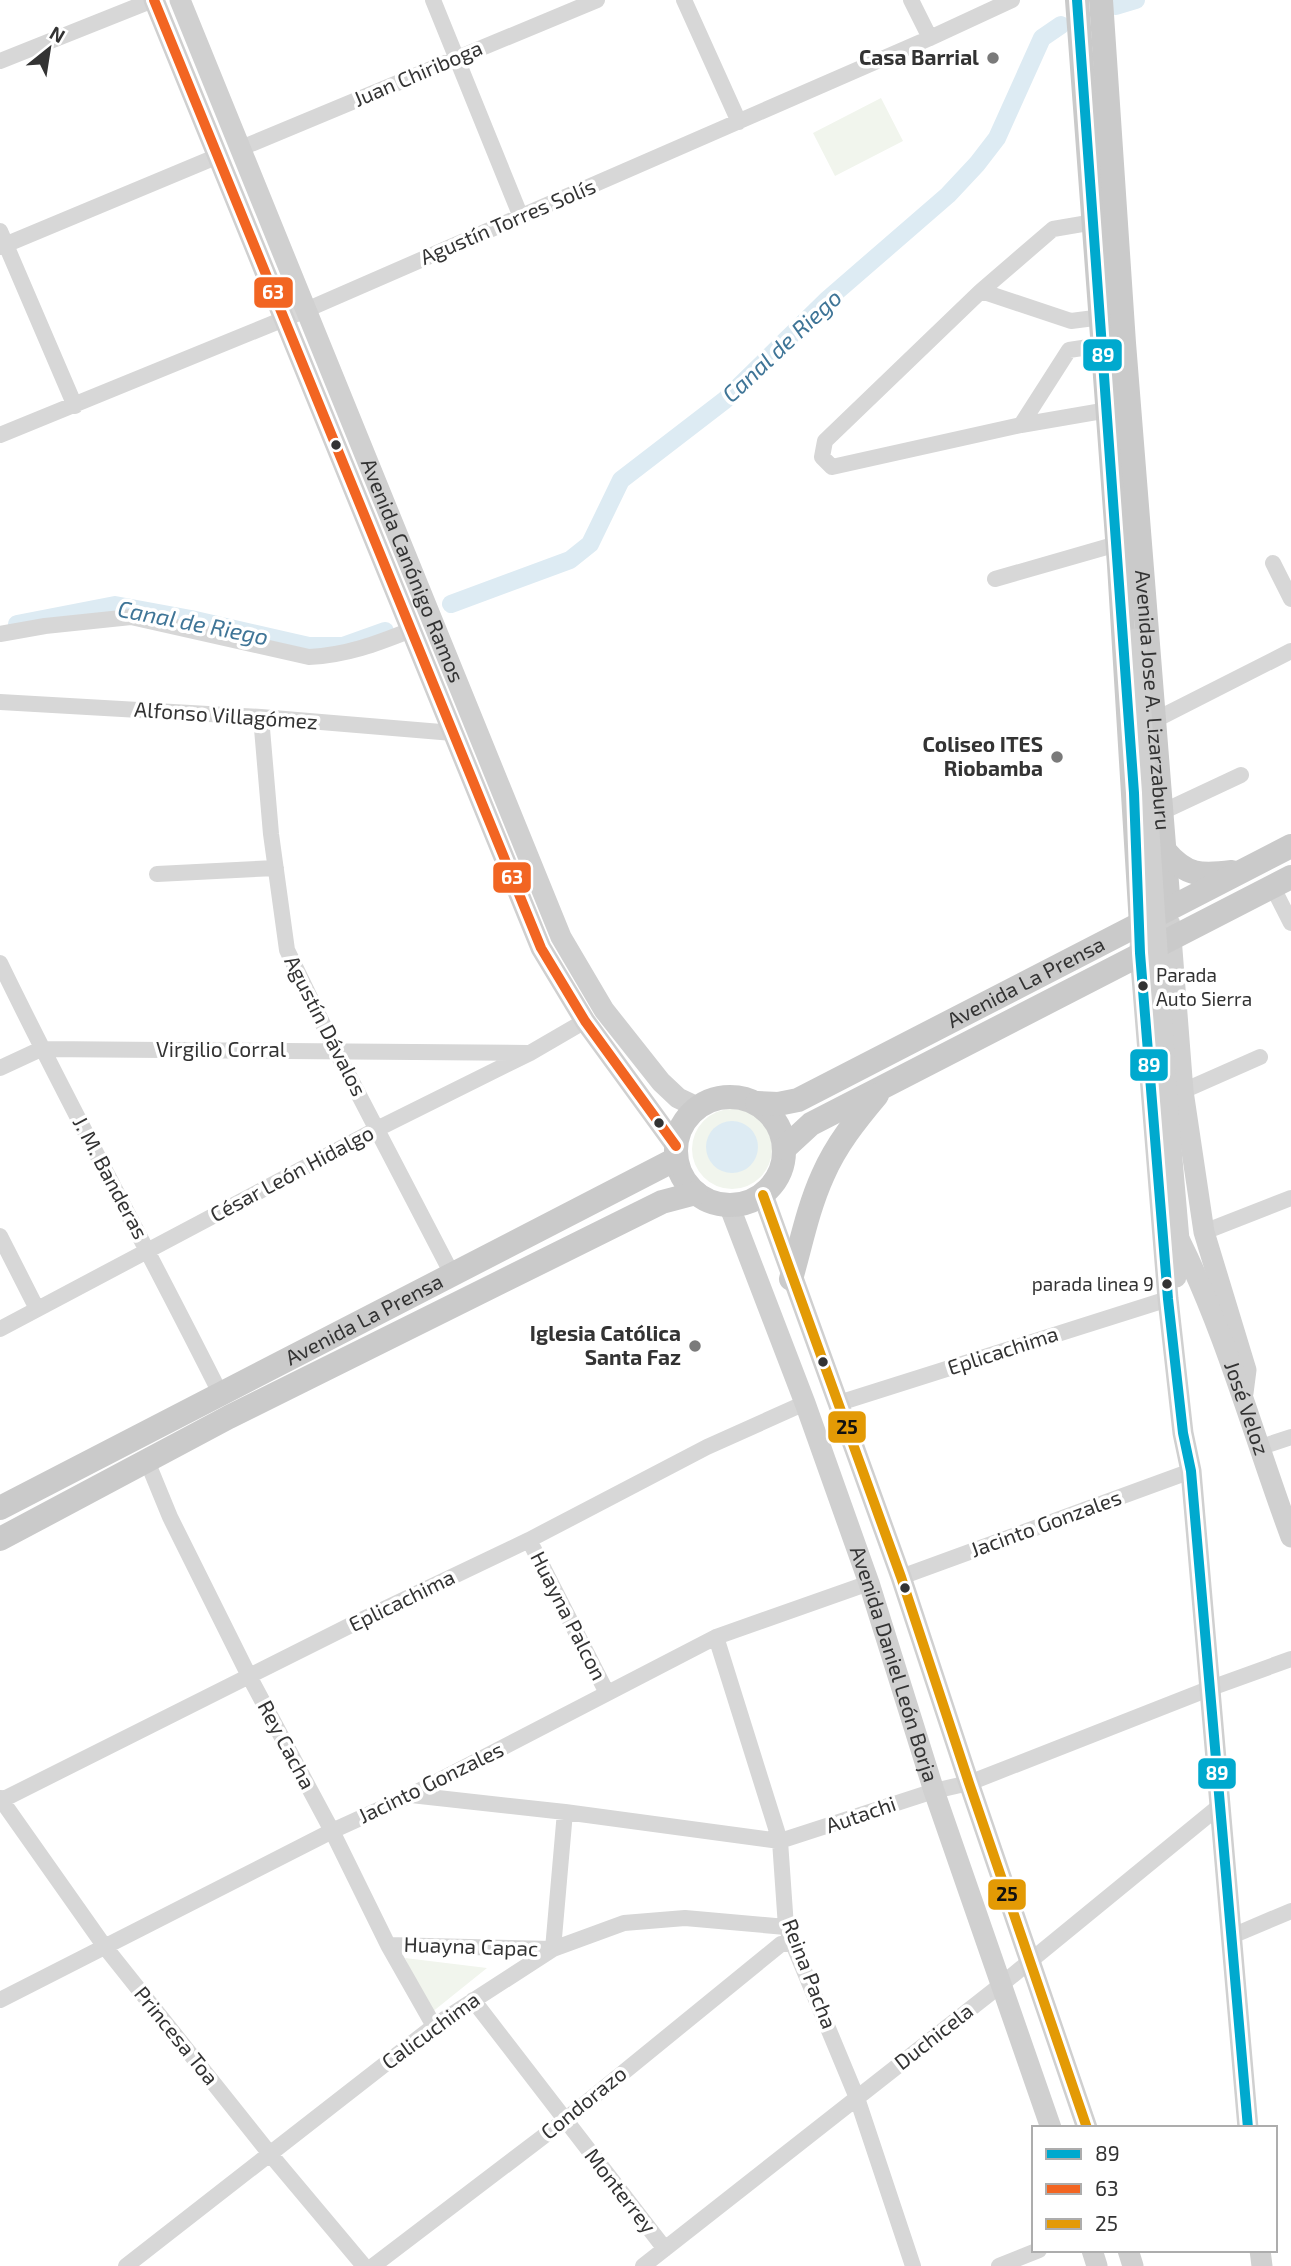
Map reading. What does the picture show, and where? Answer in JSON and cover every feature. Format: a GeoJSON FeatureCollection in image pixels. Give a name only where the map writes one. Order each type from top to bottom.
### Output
{"type":"FeatureCollection","features":[{"type":"Feature","properties":{"kind":"main road","name":"Avenida Canónigo Ramos"},"geometry":{"type":"LineString","coordinates":[[153,0],[541,948],[585,1021],[676,1152]]}},
{"type":"Feature","properties":{"kind":"main road","name":"Avenida Canónigo Ramos"},"geometry":{"type":"LineString","coordinates":[[180,0],[561,937],[604,1010],[661,1082],[678,1098],[697,1107]]}},
{"type":"Feature","properties":{"kind":"main road","name":"Avenida Jose A. Lizarzaburu"},"geometry":{"type":"LineString","coordinates":[[1077,0],[1094,222],[1112,315],[1102,345],[1108,410],[1126,557],[1155,720],[1183,1091],[1204,1232],[1246,1370],[1243,1393]]}},
{"type":"Feature","properties":{"kind":"main road","name":"Avenida Jose A. Lizarzaburu"},"geometry":{"type":"LineString","coordinates":[[1101,0],[1112,315],[1126,557],[1140,953],[1168,1299],[1183,1433]]}},
{"type":"Feature","properties":{"kind":"main road"},"geometry":{"type":"LineString","coordinates":[[1126,557],[1136,639],[1179,1240],[1176,1282],[1184,1398],[1183,1433],[1191,1471],[1248,2126]]}},
{"type":"Feature","properties":{"kind":"main road","name":"Avenida La Prensa"},"geometry":{"type":"LineString","coordinates":[[757,1104],[798,1100],[1291,846]]}},
{"type":"Feature","properties":{"kind":"main road"},"geometry":{"type":"LineString","coordinates":[[1165,851],[1182,867],[1205,876],[1243,871]]}},
{"type":"Feature","properties":{"kind":"main road","name":"Avenida La Prensa"},"geometry":{"type":"LineString","coordinates":[[785,1148],[811,1124],[1282,882]]}},
{"type":"Feature","properties":{"kind":"main road"},"geometry":{"type":"LineString","coordinates":[[792,1279],[823,1175],[850,1126],[886,1085]]}},
{"type":"Feature","properties":{"kind":"main road"},"geometry":{"type":"LineString","coordinates":[[742,1098],[757,1104],[768,1111],[777,1122],[785,1148],[783,1166],[775,1182],[763,1195],[747,1203],[729,1205],[711,1202],[696,1193],[683,1178],[676,1152],[683,1124],[697,1107],[711,1100],[742,1098]]}},
{"type":"Feature","properties":{"kind":"main road","name":"Avenida La Prensa"},"geometry":{"type":"LineString","coordinates":[[0,1507],[452,1274],[676,1152]]}},
{"type":"Feature","properties":{"kind":"main road","name":"Avenida La Prensa"},"geometry":{"type":"LineString","coordinates":[[0,1539],[229,1417],[662,1202],[696,1193]]}},
{"type":"Feature","properties":{"kind":"main road","name":"Avenida Daniel León Borja"},"geometry":{"type":"LineString","coordinates":[[763,1195],[901,1577],[1086,2126]]}},
{"type":"Feature","properties":{"kind":"main road","name":"Avenida Daniel León Borja"},"geometry":{"type":"LineString","coordinates":[[729,1205],[805,1403],[869,1583],[934,1791],[1050,2126]]}},
{"type":"Feature","properties":{"kind":"main road","name":"José Veloz"},"geometry":{"type":"LineString","coordinates":[[1179,1240],[1200,1282],[1243,1393],[1258,1448],[1291,1537]]}},
{"type":"Feature","properties":{"kind":"street"},"geometry":{"type":"LineString","coordinates":[[0,61],[153,0]]}},
{"type":"Feature","properties":{"kind":"street"},"geometry":{"type":"LineString","coordinates":[[433,0],[521,216]]}},
{"type":"Feature","properties":{"kind":"street","name":"Juan Chiriboga"},"geometry":{"type":"LineString","coordinates":[[239,149],[597,0]]}},
{"type":"Feature","properties":{"kind":"street"},"geometry":{"type":"LineString","coordinates":[[684,0],[739,122]]}},
{"type":"Feature","properties":{"kind":"street"},"geometry":{"type":"LineString","coordinates":[[911,0],[930,38]]}},
{"type":"Feature","properties":{"kind":"street","name":"Agustín Torres Solís"},"geometry":{"type":"LineString","coordinates":[[0,435],[306,310],[1012,0]]}},
{"type":"Feature","properties":{"kind":"street"},"geometry":{"type":"LineString","coordinates":[[75,406],[2,241],[218,156]]}},
{"type":"Feature","properties":{"kind":"street"},"geometry":{"type":"LineString","coordinates":[[1094,222],[1053,229],[981,291],[825,441],[822,457],[832,467],[1021,425],[1108,410]]}},
{"type":"Feature","properties":{"kind":"street"},"geometry":{"type":"LineString","coordinates":[[981,291],[1071,321],[1112,315]]}},
{"type":"Feature","properties":{"kind":"street"},"geometry":{"type":"LineString","coordinates":[[1021,425],[1069,350],[1102,345]]}},
{"type":"Feature","properties":{"kind":"street"},"geometry":{"type":"LineString","coordinates":[[995,579],[1126,557]]}},
{"type":"Feature","properties":{"kind":"street"},"geometry":{"type":"LineString","coordinates":[[1273,563],[1291,599]]}},
{"type":"Feature","properties":{"kind":"street"},"geometry":{"type":"LineString","coordinates":[[0,634],[45,626],[131,617],[309,657],[338,656],[411,630]]}},
{"type":"Feature","properties":{"kind":"street"},"geometry":{"type":"LineString","coordinates":[[1155,720],[1291,651]]}},
{"type":"Feature","properties":{"kind":"street","name":"Alfonso Villagómez"},"geometry":{"type":"LineString","coordinates":[[0,702],[261,717],[453,733]]}},
{"type":"Feature","properties":{"kind":"street","name":"Agustín Dávalos"},"geometry":{"type":"LineString","coordinates":[[261,717],[287,950],[336,1051],[452,1274]]}},
{"type":"Feature","properties":{"kind":"street"},"geometry":{"type":"LineString","coordinates":[[1162,812],[1241,775]]}},
{"type":"Feature","properties":{"kind":"street"},"geometry":{"type":"LineString","coordinates":[[157,874],[276,868]]}},
{"type":"Feature","properties":{"kind":"street"},"geometry":{"type":"LineString","coordinates":[[1282,882],[1291,923]]}},
{"type":"Feature","properties":{"kind":"street","name":"J. M. Banderas"},"geometry":{"type":"LineString","coordinates":[[0,963],[41,1049],[149,1250],[220,1393]]}},
{"type":"Feature","properties":{"kind":"street","name":"César León Hidalgo"},"geometry":{"type":"LineString","coordinates":[[0,1329],[377,1129],[530,1053],[585,1021]]}},
{"type":"Feature","properties":{"kind":"street","name":"Virgilio Corral"},"geometry":{"type":"LineString","coordinates":[[0,1068],[41,1049],[530,1053]]}},
{"type":"Feature","properties":{"kind":"street"},"geometry":{"type":"LineString","coordinates":[[1183,1091],[1260,1057]]}},
{"type":"Feature","properties":{"kind":"street"},"geometry":{"type":"LineString","coordinates":[[1204,1232],[1291,1198]]}},
{"type":"Feature","properties":{"kind":"street"},"geometry":{"type":"LineString","coordinates":[[0,1236],[37,1309]]}},
{"type":"Feature","properties":{"kind":"street","name":"Eplicachima"},"geometry":{"type":"LineString","coordinates":[[839,1404],[1168,1299]]}},
{"type":"Feature","properties":{"kind":"street","name":"Eplicachima"},"geometry":{"type":"LineString","coordinates":[[1,1799],[529,1540],[707,1447],[805,1403]]}},
{"type":"Feature","properties":{"kind":"street"},"geometry":{"type":"LineString","coordinates":[[1258,1448],[1291,1437]]}},
{"type":"Feature","properties":{"kind":"street","name":"Rey Cacha"},"geometry":{"type":"LineString","coordinates":[[147,1461],[170,1517],[249,1676],[332,1831],[388,1945],[434,2026]]}},
{"type":"Feature","properties":{"kind":"street","name":"Jacinto Gonzales"},"geometry":{"type":"LineString","coordinates":[[901,1577],[1191,1471]]}},
{"type":"Feature","properties":{"kind":"street","name":"Huayna Palcon"},"geometry":{"type":"LineString","coordinates":[[529,1540],[607,1693]]}},
{"type":"Feature","properties":{"kind":"street","name":"Jacinto Gonzales"},"geometry":{"type":"LineString","coordinates":[[0,2000],[332,1831],[411,1795],[716,1637],[869,1583]]}},
{"type":"Feature","properties":{"kind":"street","name":"Reina Pacha"},"geometry":{"type":"LineString","coordinates":[[716,1637],[780,1841],[786,1927],[857,2098],[914,2266]]}},
{"type":"Feature","properties":{"kind":"street","name":"Autachi"},"geometry":{"type":"LineString","coordinates":[[411,1795],[565,1812],[780,1841],[934,1791],[969,1783],[1211,1688],[1291,1660]]}},
{"type":"Feature","properties":{"kind":"street","name":"Princesa Toa"},"geometry":{"type":"LineString","coordinates":[[1,1799],[105,1947],[270,2154],[364,2266]]}},
{"type":"Feature","properties":{"kind":"street","name":"Duchicela"},"geometry":{"type":"LineString","coordinates":[[643,2266],[1002,1984],[1222,1804]]}},
{"type":"Feature","properties":{"kind":"street"},"geometry":{"type":"LineString","coordinates":[[553,1949],[565,1812]]}},
{"type":"Feature","properties":{"kind":"street"},"geometry":{"type":"LineString","coordinates":[[1232,1936],[1291,1912]]}},
{"type":"Feature","properties":{"kind":"street","name":"Calicuchima"},"geometry":{"type":"LineString","coordinates":[[126,2266],[434,2026],[553,1949],[624,1923],[685,1917],[786,1927]]}},
{"type":"Feature","properties":{"kind":"street","name":"Condorazo"},"geometry":{"type":"LineString","coordinates":[[373,2266],[565,2120],[781,1944],[794,1942]]}},
{"type":"Feature","properties":{"kind":"street","name":"Huayna Capac"},"geometry":{"type":"LineString","coordinates":[[388,1945],[553,1949]]}},
{"type":"Feature","properties":{"kind":"street","name":"Monterrey"},"geometry":{"type":"LineString","coordinates":[[473,2000],[665,2249]]}},
{"type":"Feature","properties":{"kind":"street"},"geometry":{"type":"LineString","coordinates":[[999,2266],[1034,2252]]}},
{"type":"Feature","properties":{"kind":"shaded area"},"geometry":{"type":"Polygon","coordinates":[[[881,98],[903,141],[835,176],[813,133],[881,98]]]}},
{"type":"Feature","properties":{"kind":"shaded area"},"geometry":{"type":"Polygon","coordinates":[[[732,1109],[747,1112],[760,1121],[769,1134],[772,1149],[769,1164],[760,1177],[747,1186],[732,1189],[717,1186],[704,1177],[695,1164],[692,1149],[695,1134],[704,1121],[717,1112],[732,1109]]]}},
{"type":"Feature","properties":{"kind":"shaded area"},"geometry":{"type":"Polygon","coordinates":[[[732,1121],[751,1128],[758,1147],[751,1166],[732,1173],[713,1166],[706,1147],[713,1128],[732,1121]]]}},
{"type":"Feature","properties":{"kind":"shaded area"},"geometry":{"type":"Polygon","coordinates":[[[405,1958],[487,1968],[431,2013],[405,1958]]]}},
{"type":"Feature","properties":{"kind":"waterway","name":"Canal de Riego"},"geometry":{"type":"LineString","coordinates":[[1116,6],[1136,0]]}},
{"type":"Feature","properties":{"kind":"waterway","name":"Canal de Riego"},"geometry":{"type":"LineString","coordinates":[[451,604],[570,560],[590,544],[621,480],[725,400],[828,299],[948,195],[977,164],[997,138],[1042,38],[1061,25]]}},
{"type":"Feature","properties":{"kind":"waterway","name":"Canal de Riego"},"geometry":{"type":"LineString","coordinates":[[17,624],[115,605],[309,646],[343,646],[385,631]]}},
{"type":"Feature","properties":{"kind":"transit line","name":"63"},"geometry":{"type":"LineString","coordinates":[[154,0],[541,948],[585,1021],[676,1146]]}},
{"type":"Feature","properties":{"kind":"transit line","name":"89"},"geometry":{"type":"LineString","coordinates":[[1077,0],[1134,793],[1140,953],[1168,1299],[1183,1433],[1191,1471],[1248,2126]]}},
{"type":"Feature","properties":{"kind":"transit line","name":"25"},"geometry":{"type":"LineString","coordinates":[[763,1195],[901,1577],[1086,2126]]}},
{"type":"Feature","properties":{"kind":"place","name":"Casa Barrial"},"geometry":{"type":"Point","coordinates":[993,58]}},
{"type":"Feature","properties":{"kind":"place","name":"Coliseo ITES Riobamba"},"geometry":{"type":"Point","coordinates":[1057,757]}},
{"type":"Feature","properties":{"kind":"place","name":"Parada Auto Sierra"},"geometry":{"type":"Point","coordinates":[1143,986]}},
{"type":"Feature","properties":{"kind":"place","name":"parada linea 9"},"geometry":{"type":"Point","coordinates":[1167,1284]}},
{"type":"Feature","properties":{"kind":"place","name":"Iglesia Católica Santa Faz"},"geometry":{"type":"Point","coordinates":[695,1346]}}]}
